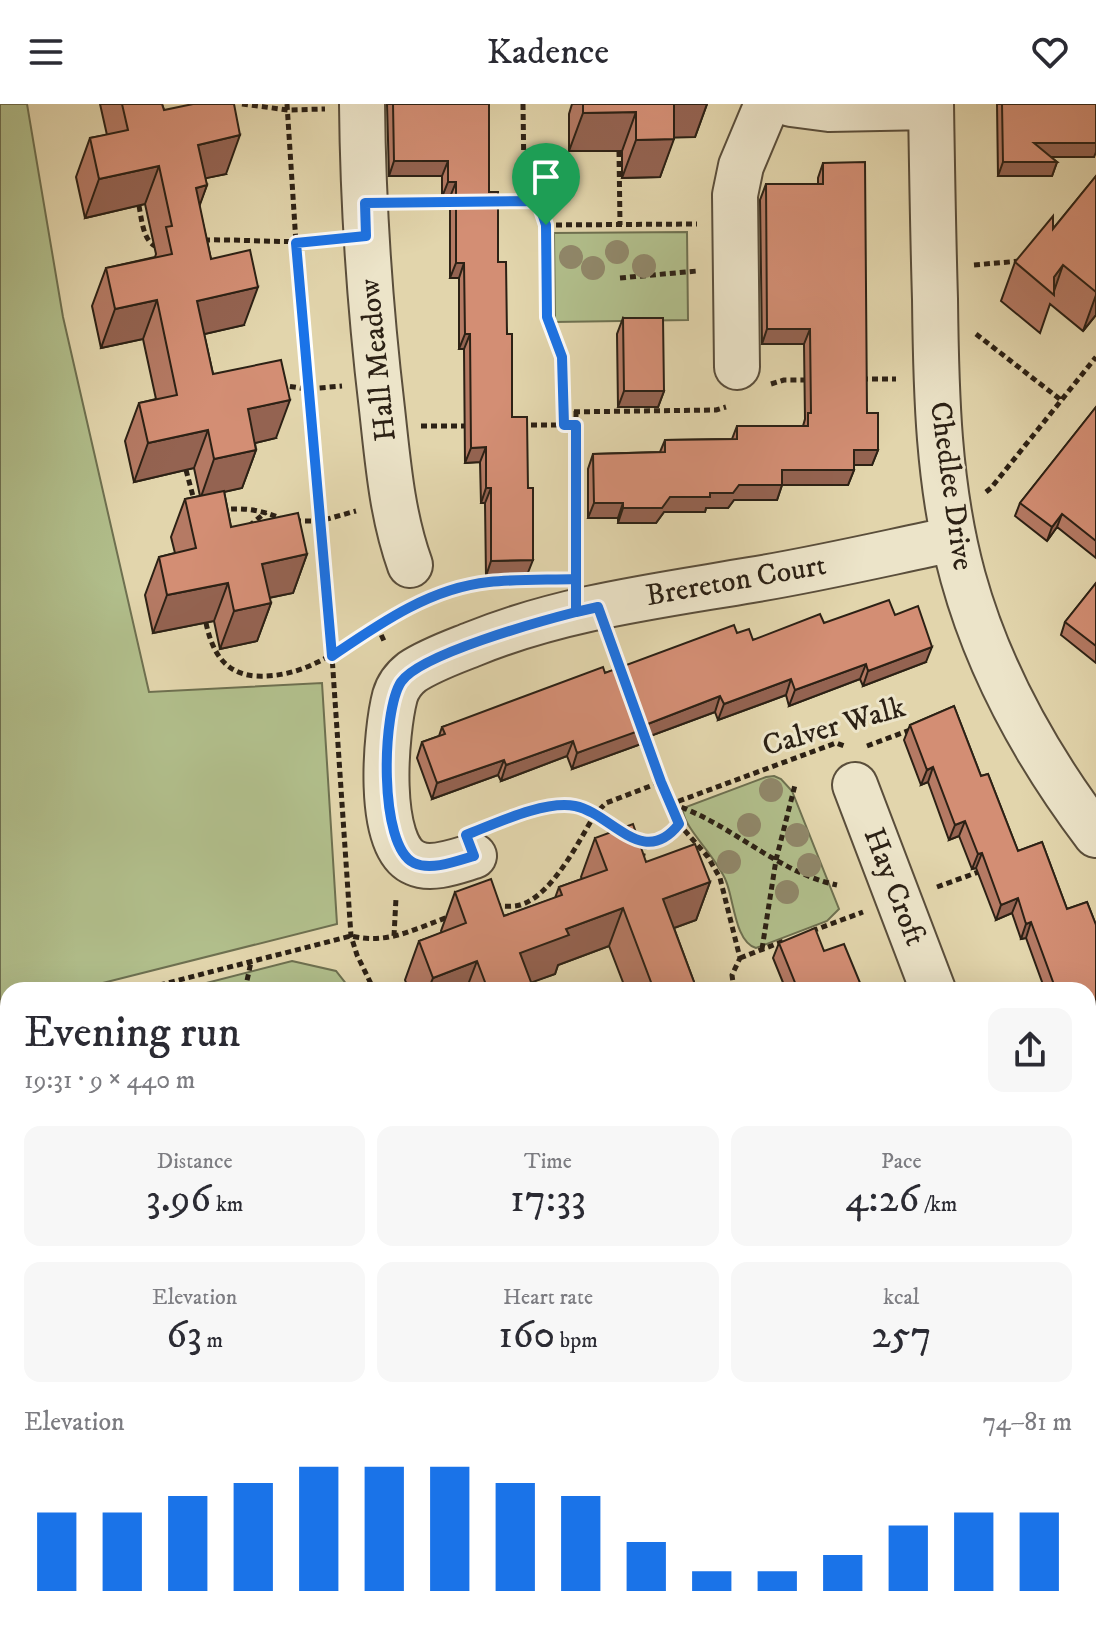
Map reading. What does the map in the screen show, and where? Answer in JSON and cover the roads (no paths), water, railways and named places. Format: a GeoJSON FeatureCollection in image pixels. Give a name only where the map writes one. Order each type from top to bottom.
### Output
{"type":"FeatureCollection","features":[{"type":"Feature","properties":{"kind":"street"},"geometry":{"type":"LineString","coordinates":[[737,367],[735,195],[741,166],[767,104]]}},
{"type":"Feature","properties":{"kind":"street"},"geometry":{"type":"LineString","coordinates":[[791,104],[829,109],[931,106]]}},
{"type":"Feature","properties":{"kind":"street","name":"Hall Meadow"},"geometry":{"type":"LineString","coordinates":[[362,106],[366,219],[392,500],[400,537],[419,590]]}},
{"type":"Feature","properties":{"kind":"street","name":"Chedlee Drive"},"geometry":{"type":"LineString","coordinates":[[931,106],[938,430],[954,539],[972,608],[1016,711],[1057,782],[1096,835]]}},
{"type":"Feature","properties":{"kind":"street","name":"Brereton Court"},"geometry":{"type":"LineString","coordinates":[[474,856],[429,866],[413,863],[399,850],[386,787],[395,695],[402,680],[414,671],[449,653],[525,625],[587,609],[954,539]]}},
{"type":"Feature","properties":{"kind":"street","name":"Hay Croft"},"geometry":{"type":"LineString","coordinates":[[855,785],[930,982]]}}]}
